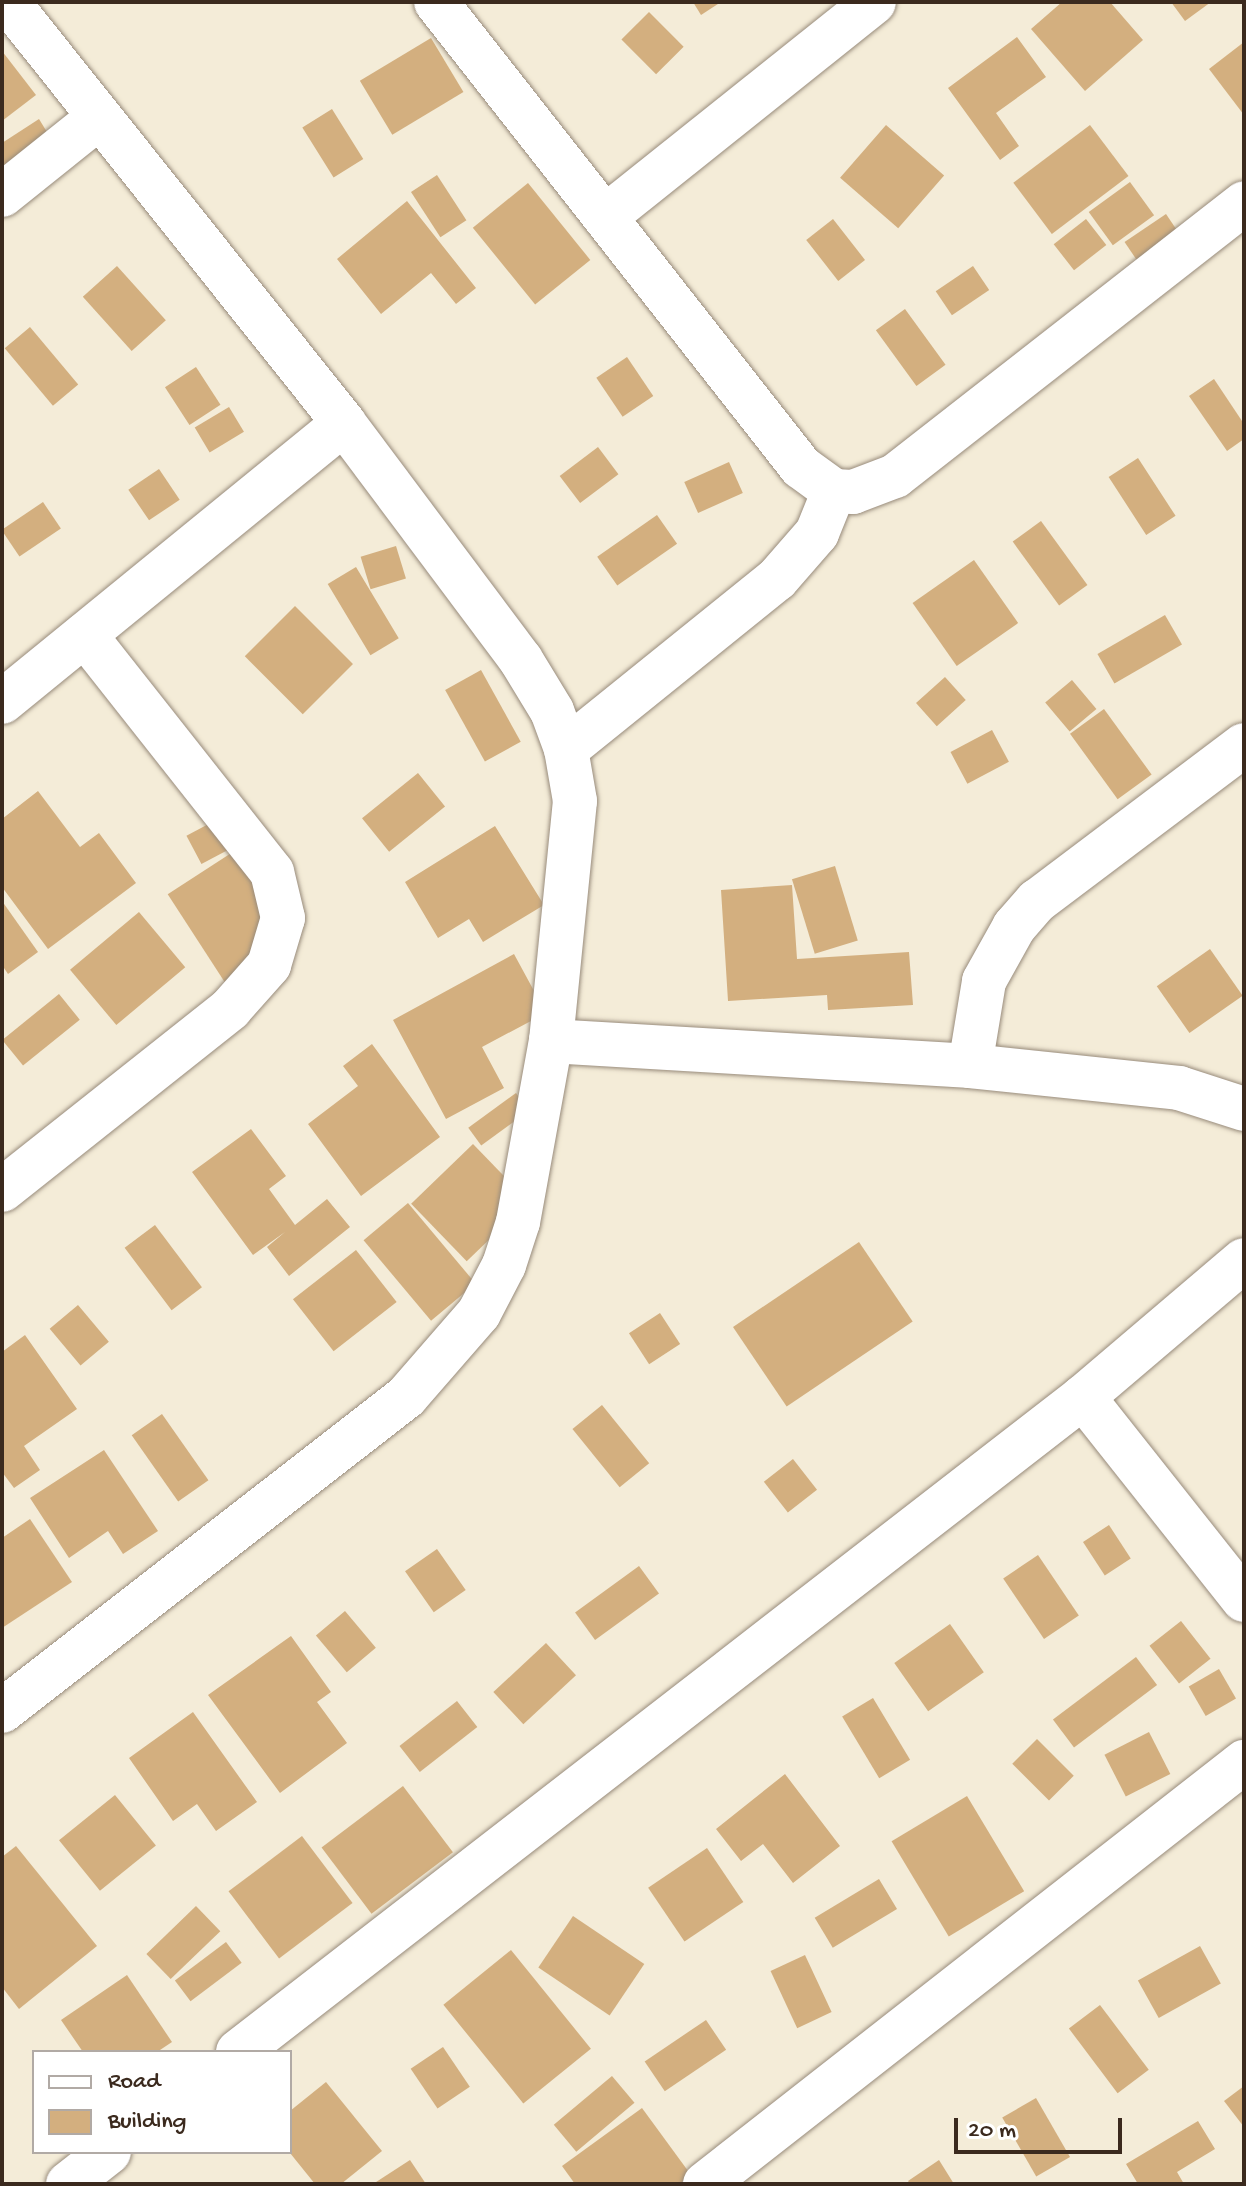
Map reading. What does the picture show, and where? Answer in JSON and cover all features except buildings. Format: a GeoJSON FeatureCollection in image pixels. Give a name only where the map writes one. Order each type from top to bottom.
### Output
{"type":"FeatureCollection","features":[{"type":"Feature","properties":{"kind":"street"},"geometry":{"type":"LineString","coordinates":[[2,1711],[406,1397],[469,1325],[504,1265],[518,1222],[551,1041],[573,859],[575,801],[566,749],[552,711],[521,660],[344,423],[8,2]]}},
{"type":"Feature","properties":{"kind":"street"},"geometry":{"type":"LineString","coordinates":[[436,2],[801,467],[834,491],[853,492],[895,476],[1244,203]]}},
{"type":"Feature","properties":{"kind":"street"},"geometry":{"type":"LineString","coordinates":[[605,217],[874,2]]}},
{"type":"Feature","properties":{"kind":"street"},"geometry":{"type":"LineString","coordinates":[[2,195],[98,118]]}},
{"type":"Feature","properties":{"kind":"street"},"geometry":{"type":"LineString","coordinates":[[2,702],[344,423]]}},
{"type":"Feature","properties":{"kind":"street"},"geometry":{"type":"LineString","coordinates":[[566,749],[777,579],[817,533],[834,491]]}},
{"type":"Feature","properties":{"kind":"street"},"geometry":{"type":"LineString","coordinates":[[2,1190],[230,1009],[269,965],[283,918],[272,872],[85,635]]}},
{"type":"Feature","properties":{"kind":"street"},"geometry":{"type":"LineString","coordinates":[[970,1066],[984,981],[1014,927],[1037,901],[1244,745]]}},
{"type":"Feature","properties":{"kind":"street"},"geometry":{"type":"LineString","coordinates":[[551,1041],[970,1066],[1179,1088],[1244,1109]]}},
{"type":"Feature","properties":{"kind":"street"},"geometry":{"type":"LineString","coordinates":[[241,2050],[1083,1397],[1244,1260]]}},
{"type":"Feature","properties":{"kind":"street"},"geometry":{"type":"LineString","coordinates":[[1083,1397],[1244,1600]]}},
{"type":"Feature","properties":{"kind":"street"},"geometry":{"type":"LineString","coordinates":[[705,2184],[1244,1762]]}},
{"type":"Feature","properties":{"kind":"street"},"geometry":{"type":"LineString","coordinates":[[68,2184],[106,2154]]}}]}
